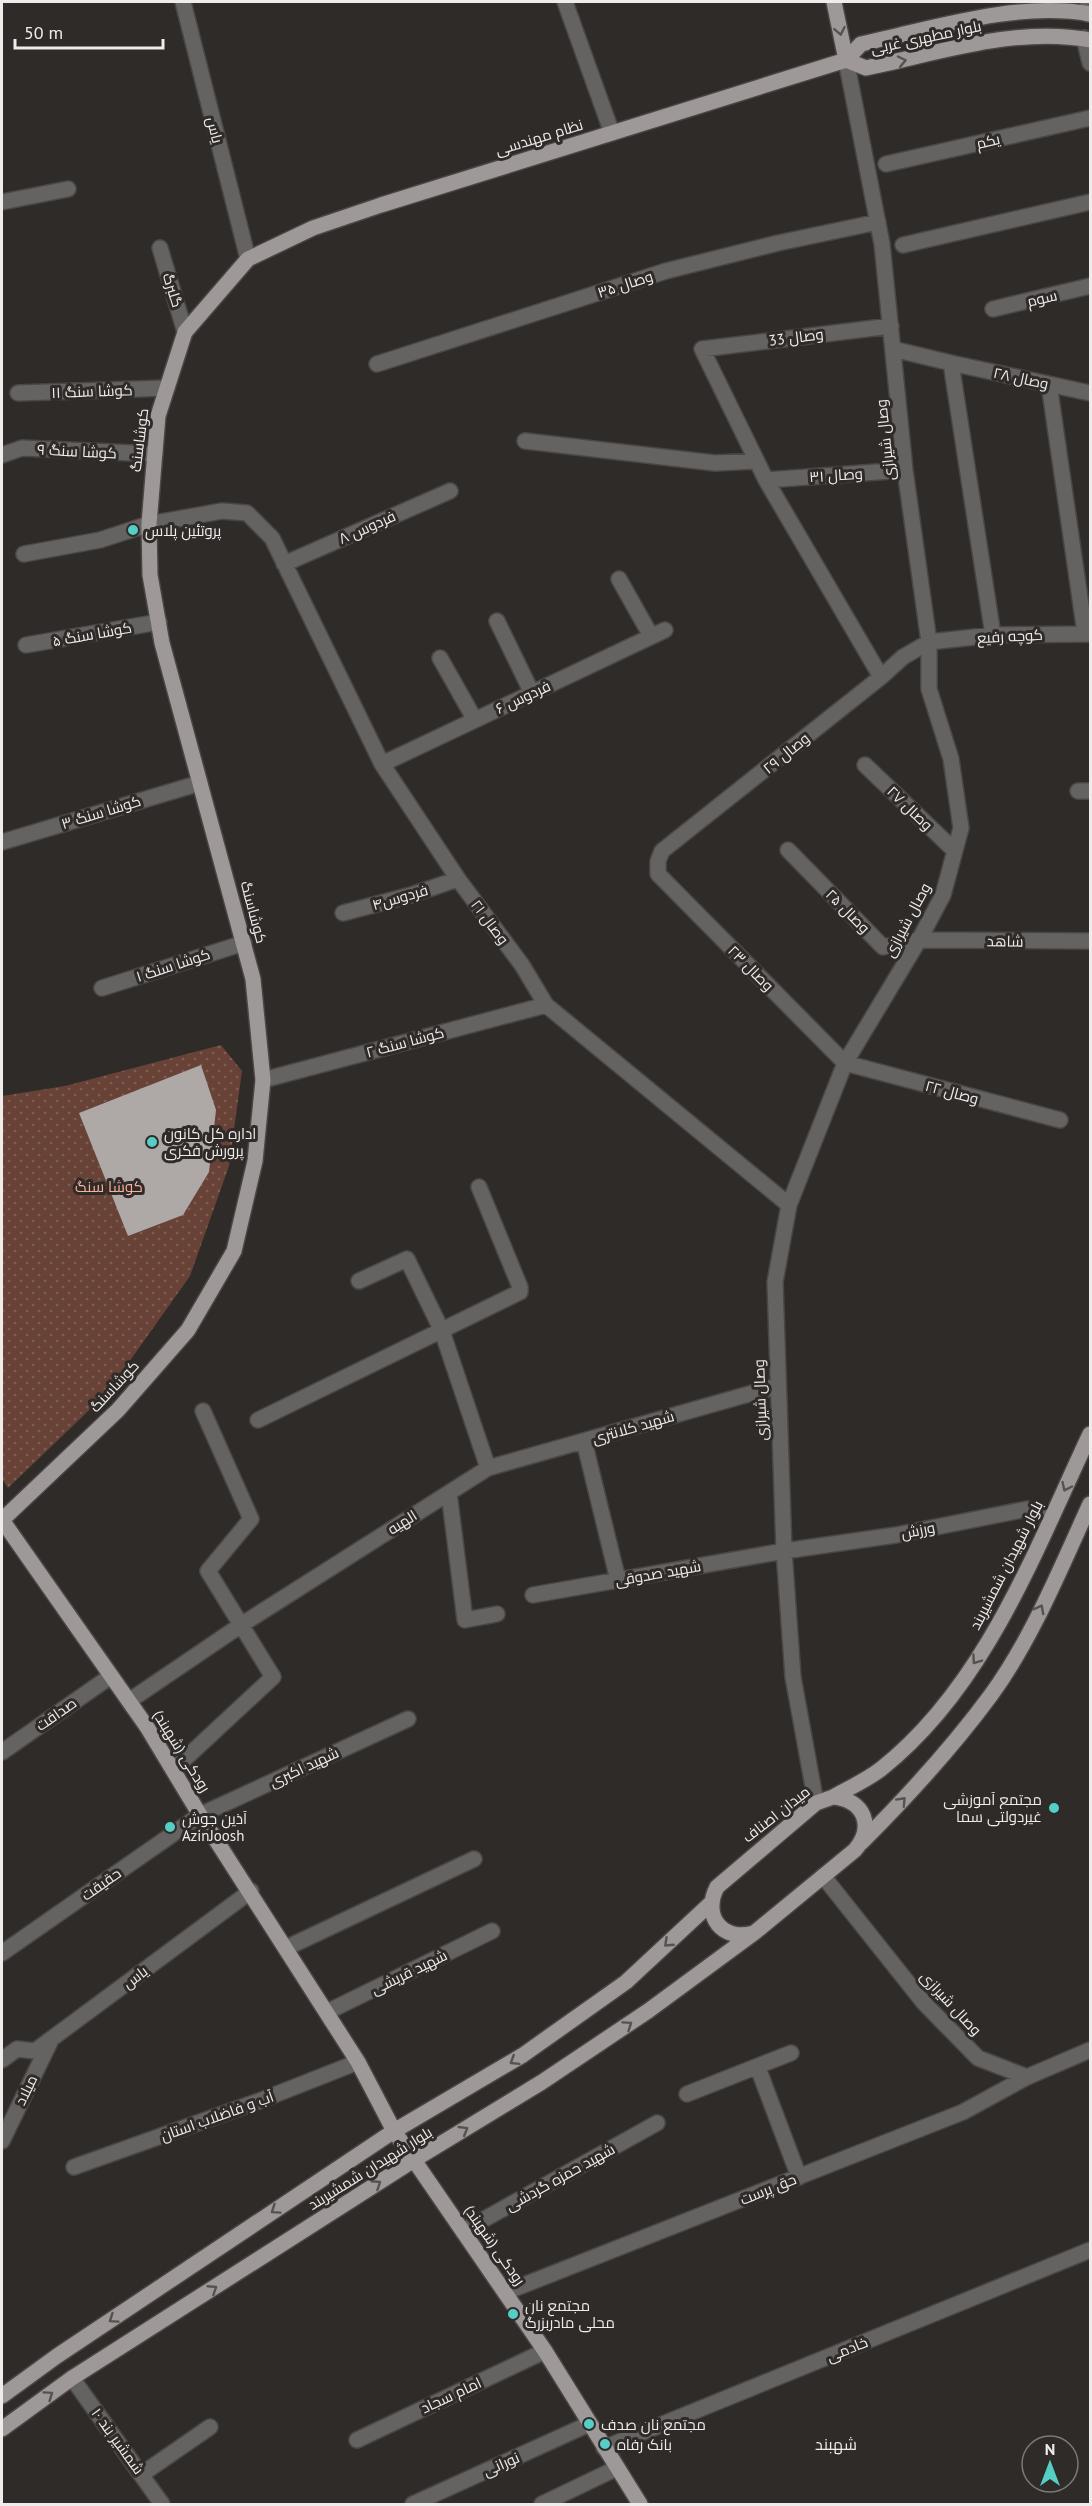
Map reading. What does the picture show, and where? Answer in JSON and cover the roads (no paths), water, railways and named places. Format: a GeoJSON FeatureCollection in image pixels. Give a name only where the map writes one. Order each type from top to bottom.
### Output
{"type":"FeatureCollection","features":[{"type":"Feature","properties":{"kind":"main road","name":"وصال شیرازی"},"geometry":{"type":"LineString","coordinates":[[834,2],[846,60]]}},
{"type":"Feature","properties":{"kind":"main road","name":"بلوار مطهری غربی"},"geometry":{"type":"LineString","coordinates":[[1087,39],[1020,36],[866,69],[846,60],[861,44],[1017,11],[1089,10]]}},
{"type":"Feature","properties":{"kind":"main road"},"geometry":{"type":"LineString","coordinates":[[1087,39],[1089,10]]}},
{"type":"Feature","properties":{"kind":"main road","name":"نظام مهندسی"},"geometry":{"type":"LineString","coordinates":[[248,259],[322,225],[846,60]]}},
{"type":"Feature","properties":{"kind":"main road","name":"کوشاسنگ"},"geometry":{"type":"LineString","coordinates":[[2,1520],[118,1410],[188,1330],[234,1251],[255,1161],[263,1080],[253,979],[159,622],[150,575],[149,524],[158,416],[185,332],[248,259]]}},
{"type":"Feature","properties":{"kind":"main road","name":"بلوار شهیدان شمشیربند"},"geometry":{"type":"LineString","coordinates":[[833,1797],[880,1769],[926,1727],[998,1627],[1090,1434]]}},
{"type":"Feature","properties":{"kind":"main road"},"geometry":{"type":"LineString","coordinates":[[711,1903],[714,1919],[727,1932],[745,1935],[754,1933],[861,1843],[904,1800],[991,1694],[1022,1643],[1053,1584],[1090,1504]]}},
{"type":"Feature","properties":{"kind":"main road","name":"رودکی (شهبند)"},"geometry":{"type":"LineString","coordinates":[[2,1520],[129,1701],[358,2062],[394,2131],[545,2351],[640,2505]]}},
{"type":"Feature","properties":{"kind":"main road","name":"میدان اصناف"},"geometry":{"type":"LineString","coordinates":[[711,1903],[722,1881],[816,1803],[833,1797],[852,1802],[863,1816],[865,1825],[861,1843]]}},
{"type":"Feature","properties":{"kind":"main road","name":"بلوار شهیدان شمشیربند"},"geometry":{"type":"LineString","coordinates":[[2,2396],[57,2356],[394,2131],[523,2055],[626,1982],[711,1903]]}},
{"type":"Feature","properties":{"kind":"main road","name":"بلوار شهیدان شمشیربند"},"geometry":{"type":"LineString","coordinates":[[2,2429],[72,2378],[414,2160],[542,2082],[648,2011],[754,1933]]}},
{"type":"Feature","properties":{"kind":"main road"},"geometry":{"type":"LineString","coordinates":[[57,2356],[72,2378]]}},
{"type":"Feature","properties":{"kind":"street","name":"یاس"},"geometry":{"type":"LineString","coordinates":[[183,2],[248,259]]}},
{"type":"Feature","properties":{"kind":"street"},"geometry":{"type":"LineString","coordinates":[[565,2],[612,133]]}},
{"type":"Feature","properties":{"kind":"street"},"geometry":{"type":"LineString","coordinates":[[1087,39],[1090,63]]}},
{"type":"Feature","properties":{"kind":"street","name":"وصال شیرازی"},"geometry":{"type":"LineString","coordinates":[[816,1803],[793,1677],[784,1551],[775,1282],[789,1205],[845,1063],[919,940],[943,895],[961,828],[951,759],[928,689],[929,642],[905,470],[878,222],[846,60]]}},
{"type":"Feature","properties":{"kind":"street","name":"یکم"},"geometry":{"type":"LineString","coordinates":[[886,164],[1090,118]]}},
{"type":"Feature","properties":{"kind":"street"},"geometry":{"type":"LineString","coordinates":[[2,202],[68,189]]}},
{"type":"Feature","properties":{"kind":"street"},"geometry":{"type":"LineString","coordinates":[[903,245],[1090,202]]}},
{"type":"Feature","properties":{"kind":"street","name":"وصال ۳۵"},"geometry":{"type":"LineString","coordinates":[[377,364],[666,271],[778,243],[878,222]]}},
{"type":"Feature","properties":{"kind":"street","name":"گلبرگ"},"geometry":{"type":"LineString","coordinates":[[160,248],[185,332]]}},
{"type":"Feature","properties":{"kind":"street","name":"سوم"},"geometry":{"type":"LineString","coordinates":[[993,309],[1090,286]]}},
{"type":"Feature","properties":{"kind":"street","name":"وصال 33"},"geometry":{"type":"LineString","coordinates":[[757,461],[702,349],[891,326]]}},
{"type":"Feature","properties":{"kind":"street","name":"وصال ۲۸"},"geometry":{"type":"LineString","coordinates":[[893,349],[1090,393]]}},
{"type":"Feature","properties":{"kind":"street"},"geometry":{"type":"LineString","coordinates":[[951,363],[993,635]]}},
{"type":"Feature","properties":{"kind":"street"},"geometry":{"type":"LineString","coordinates":[[1049,384],[1088,633]]}},
{"type":"Feature","properties":{"kind":"street","name":"۱۱ کوشا سنگ"},"geometry":{"type":"LineString","coordinates":[[18,393],[166,388]]}},
{"type":"Feature","properties":{"kind":"street"},"geometry":{"type":"LineString","coordinates":[[525,441],[715,463],[757,461],[881,677]]}},
{"type":"Feature","properties":{"kind":"street","name":"کوشا سنگ ۹"},"geometry":{"type":"LineString","coordinates":[[2,455],[22,448],[154,454]]}},
{"type":"Feature","properties":{"kind":"street","name":"وصال ۳۱"},"geometry":{"type":"LineString","coordinates":[[766,480],[905,470]]}},
{"type":"Feature","properties":{"kind":"street","name":"فردوس ۸"},"geometry":{"type":"LineString","coordinates":[[285,564],[450,491]]}},
{"type":"Feature","properties":{"kind":"street","name":"وصال ۲۱"},"geometry":{"type":"LineString","coordinates":[[24,554],[100,540],[149,524],[222,511],[247,513],[272,538],[382,764],[458,879],[522,965],[546,1005],[789,1205]]}},
{"type":"Feature","properties":{"kind":"street","name":"فردوس ۶"},"geometry":{"type":"LineString","coordinates":[[382,764],[658,633],[619,579]]}},
{"type":"Feature","properties":{"kind":"street"},"geometry":{"type":"LineString","coordinates":[[497,621],[532,693]]}},
{"type":"Feature","properties":{"kind":"street","name":"کوشا سنگ ۵"},"geometry":{"type":"LineString","coordinates":[[26,645],[159,622]]}},
{"type":"Feature","properties":{"kind":"street","name":"کوچه رفیع"},"geometry":{"type":"LineString","coordinates":[[929,642],[993,635],[1088,633]]}},
{"type":"Feature","properties":{"kind":"street","name":"وصال ۲۹"},"geometry":{"type":"LineString","coordinates":[[658,874],[658,861],[662,851],[903,657],[929,642]]}},
{"type":"Feature","properties":{"kind":"street"},"geometry":{"type":"LineString","coordinates":[[440,658],[475,720]]}},
{"type":"Feature","properties":{"kind":"street","name":"وصال ۲۷"},"geometry":{"type":"LineString","coordinates":[[865,765],[955,851]]}},
{"type":"Feature","properties":{"kind":"street","name":"کوشا سنگ ۳"},"geometry":{"type":"LineString","coordinates":[[2,842],[200,783]]}},
{"type":"Feature","properties":{"kind":"street","name":"وصال ۲۵"},"geometry":{"type":"LineString","coordinates":[[788,850],[883,946],[919,940]]}},
{"type":"Feature","properties":{"kind":"street","name":"وصال ۲۳"},"geometry":{"type":"LineString","coordinates":[[658,874],[845,1063]]}},
{"type":"Feature","properties":{"kind":"street","name":"فردوس۴"},"geometry":{"type":"LineString","coordinates":[[343,912],[411,895],[458,879]]}},
{"type":"Feature","properties":{"kind":"street","name":"شاهد"},"geometry":{"type":"LineString","coordinates":[[919,940],[1090,941]]}},
{"type":"Feature","properties":{"kind":"street","name":"کوشا سنگ ۱"},"geometry":{"type":"LineString","coordinates":[[102,988],[244,943]]}},
{"type":"Feature","properties":{"kind":"street","name":"کوشا سنگ ۲"},"geometry":{"type":"LineString","coordinates":[[263,1080],[546,1005]]}},
{"type":"Feature","properties":{"kind":"street","name":"وصال ۲۲"},"geometry":{"type":"LineString","coordinates":[[845,1063],[1060,1120]]}},
{"type":"Feature","properties":{"kind":"street"},"geometry":{"type":"LineString","coordinates":[[258,1420],[520,1292],[520,1287],[479,1187]]}},
{"type":"Feature","properties":{"kind":"street"},"geometry":{"type":"LineString","coordinates":[[358,1281],[407,1259],[442,1331],[488,1468]]}},
{"type":"Feature","properties":{"kind":"street","name":"شهید کلانتری"},"geometry":{"type":"LineString","coordinates":[[488,1468],[777,1386]]}},
{"type":"Feature","properties":{"kind":"street"},"geometry":{"type":"LineString","coordinates":[[173,1770],[273,1677],[208,1571],[251,1520],[203,1411]]}},
{"type":"Feature","properties":{"kind":"street"},"geometry":{"type":"LineString","coordinates":[[584,1441],[618,1580]]}},
{"type":"Feature","properties":{"kind":"street","name":"الهیه"},"geometry":{"type":"LineString","coordinates":[[129,1701],[241,1625],[488,1468]]}},
{"type":"Feature","properties":{"kind":"street"},"geometry":{"type":"LineString","coordinates":[[449,1493],[465,1620],[497,1614]]}},
{"type":"Feature","properties":{"kind":"street","name":"ورزش"},"geometry":{"type":"LineString","coordinates":[[784,1551],[896,1535],[1027,1509],[1051,1517]]}},
{"type":"Feature","properties":{"kind":"street","name":"شهید صدوقی"},"geometry":{"type":"LineString","coordinates":[[533,1595],[784,1551]]}},
{"type":"Feature","properties":{"kind":"street","name":"صداقت"},"geometry":{"type":"LineString","coordinates":[[2,1752],[111,1676]]}},
{"type":"Feature","properties":{"kind":"street","name":"شهید اکبری"},"geometry":{"type":"LineString","coordinates":[[200,1815],[408,1719]]}},
{"type":"Feature","properties":{"kind":"street","name":"حقیقت"},"geometry":{"type":"LineString","coordinates":[[2,1953],[200,1815]]}},
{"type":"Feature","properties":{"kind":"street"},"geometry":{"type":"LineString","coordinates":[[286,1948],[474,1859]]}},
{"type":"Feature","properties":{"kind":"street","name":"وصال شیرازی"},"geometry":{"type":"LineString","coordinates":[[823,1876],[924,2003],[978,2058],[1027,2077]]}},
{"type":"Feature","properties":{"kind":"street","name":"یاس"},"geometry":{"type":"LineString","coordinates":[[2,2060],[16,2049],[35,2051],[251,1891]]}},
{"type":"Feature","properties":{"kind":"street","name":"شهید قریشی"},"geometry":{"type":"LineString","coordinates":[[327,2012],[492,1931]]}},
{"type":"Feature","properties":{"kind":"street","name":"میلاد"},"geometry":{"type":"LineString","coordinates":[[2,2140],[51,2040]]}},
{"type":"Feature","properties":{"kind":"street"},"geometry":{"type":"LineString","coordinates":[[1027,2077],[1090,2050]]}},
{"type":"Feature","properties":{"kind":"street"},"geometry":{"type":"LineString","coordinates":[[687,2094],[758,2068],[791,2053]]}},
{"type":"Feature","properties":{"kind":"street","name":"آب و فاضلاب استان"},"geometry":{"type":"LineString","coordinates":[[74,2167],[259,2101],[358,2062]]}},
{"type":"Feature","properties":{"kind":"street"},"geometry":{"type":"LineString","coordinates":[[758,2068],[799,2177]]}},
{"type":"Feature","properties":{"kind":"street","name":"حق پرست"},"geometry":{"type":"LineString","coordinates":[[506,2292],[963,2112],[1027,2077]]}},
{"type":"Feature","properties":{"kind":"street","name":"شهید حمزه گردشی"},"geometry":{"type":"LineString","coordinates":[[463,2231],[657,2123]]}},
{"type":"Feature","properties":{"kind":"street","name":"خادمی"},"geometry":{"type":"LineString","coordinates":[[604,2448],[1090,2250]]}},
{"type":"Feature","properties":{"kind":"street","name":"امام سجاد"},"geometry":{"type":"LineString","coordinates":[[357,2440],[545,2351]]}},
{"type":"Feature","properties":{"kind":"street","name":"شمشیر بند ۱۰"},"geometry":{"type":"LineString","coordinates":[[72,2378],[162,2505]]}},
{"type":"Feature","properties":{"kind":"street","name":"نورانی"},"geometry":{"type":"LineString","coordinates":[[413,2505],[590,2424]]}},
{"type":"Feature","properties":{"kind":"street"},"geometry":{"type":"LineString","coordinates":[[142,2474],[210,2427]]}},
{"type":"Feature","properties":{"kind":"street"},"geometry":{"type":"LineString","coordinates":[[542,2505],[617,2468]]}},
{"type":"Feature","properties":{"kind":"place","name":"پروتئین پلاس"},"geometry":{"type":"Point","coordinates":[133,530]}},
{"type":"Feature","properties":{"kind":"place","name":"اداره کل کانون پرورش فکری"},"geometry":{"type":"Point","coordinates":[152,1142]}},
{"type":"Feature","properties":{"kind":"place","name":"مجتمع آموزشی غیردولتی سما"},"geometry":{"type":"Point","coordinates":[1054,1808]}},
{"type":"Feature","properties":{"kind":"place","name":"آذین جوش AzinJoosh"},"geometry":{"type":"Point","coordinates":[170,1827]}},
{"type":"Feature","properties":{"kind":"place","name":"مجتمع نان محلی مادربزرگ"},"geometry":{"type":"Point","coordinates":[513,2314]}},
{"type":"Feature","properties":{"kind":"place","name":"مجتمع نان صدف"},"geometry":{"type":"Point","coordinates":[589,2424]}},
{"type":"Feature","properties":{"kind":"place","name":"بانک رفاه"},"geometry":{"type":"Point","coordinates":[605,2444]}},
{"type":"Feature","properties":{"kind":"district","name":"شهبند"},"geometry":{"type":"Point","coordinates":[836,2444]}},
{"type":"Feature","properties":{"kind":"park label","name":"کوشا سنگ"},"geometry":{"type":"Point","coordinates":[109,1186]}}]}
